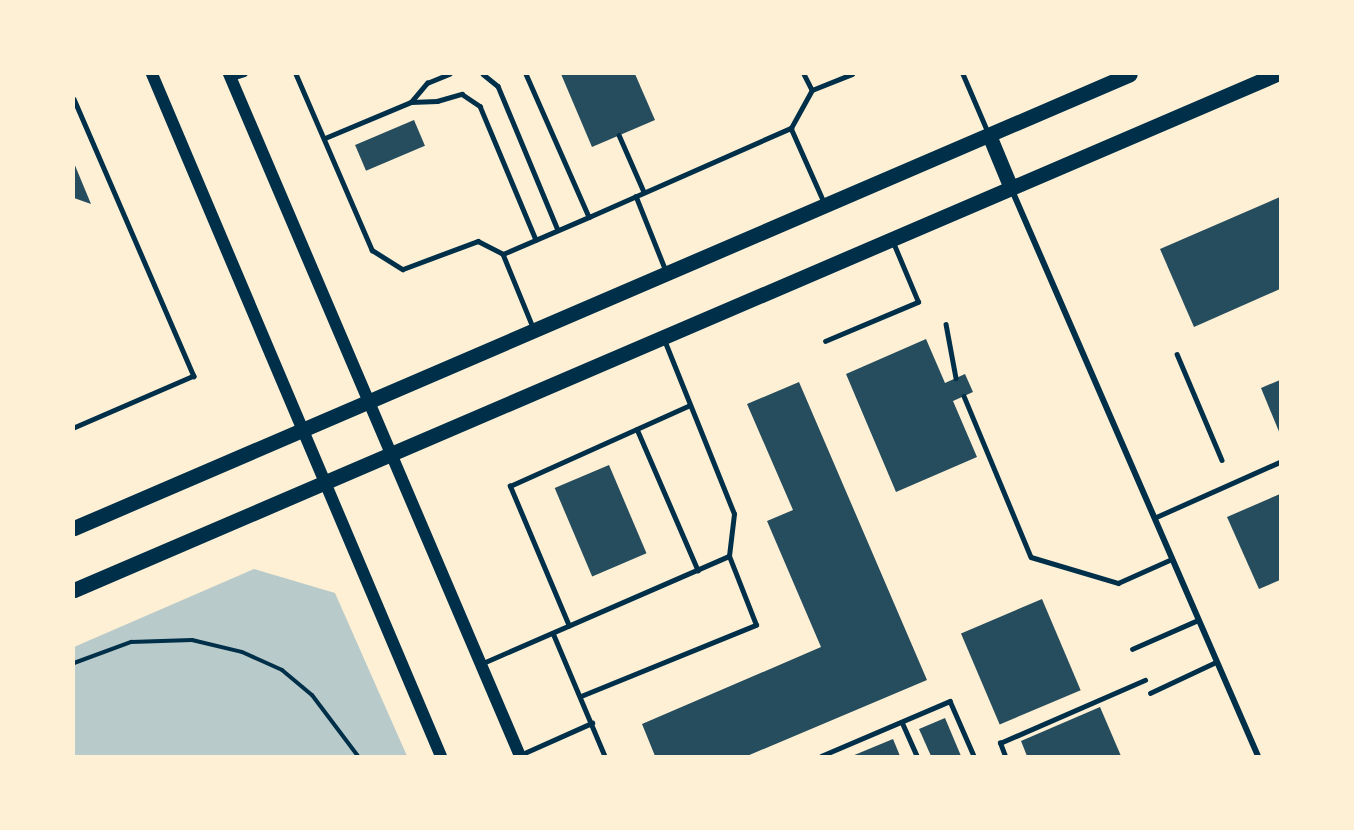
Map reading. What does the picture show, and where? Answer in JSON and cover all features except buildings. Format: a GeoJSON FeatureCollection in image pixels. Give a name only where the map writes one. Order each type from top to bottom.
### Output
{"type":"FeatureCollection","features":[{"type":"Feature","properties":{"kind":"main road"},"geometry":{"type":"LineString","coordinates":[[152,74],[441,756]]}},
{"type":"Feature","properties":{"kind":"main road"},"geometry":{"type":"LineString","coordinates":[[74,528],[1130,74]]}},
{"type":"Feature","properties":{"kind":"main road"},"geometry":{"type":"LineString","coordinates":[[74,590],[1277,74]]}},
{"type":"Feature","properties":{"kind":"main road"},"geometry":{"type":"LineString","coordinates":[[230,76],[520,756]]}},
{"type":"Feature","properties":{"kind":"main road"},"geometry":{"type":"LineString","coordinates":[[989,135],[1011,188]]}},
{"type":"Feature","properties":{"kind":"street"},"geometry":{"type":"LineString","coordinates":[[1011,188],[1258,756]]}},
{"type":"Feature","properties":{"kind":"lane"},"geometry":{"type":"LineString","coordinates":[[230,76],[244,74]]}},
{"type":"Feature","properties":{"kind":"lane"},"geometry":{"type":"LineString","coordinates":[[296,74],[372,250],[403,269],[478,241],[503,254],[534,330]]}},
{"type":"Feature","properties":{"kind":"lane"},"geometry":{"type":"LineString","coordinates":[[411,102],[427,82],[448,74]]}},
{"type":"Feature","properties":{"kind":"lane"},"geometry":{"type":"LineString","coordinates":[[483,74],[498,86],[558,230]]}},
{"type":"Feature","properties":{"kind":"lane"},"geometry":{"type":"LineString","coordinates":[[526,74],[589,217]]}},
{"type":"Feature","properties":{"kind":"lane"},"geometry":{"type":"LineString","coordinates":[[804,74],[812,90]]}},
{"type":"Feature","properties":{"kind":"lane"},"geometry":{"type":"LineString","coordinates":[[503,254],[791,128],[812,90],[852,74]]}},
{"type":"Feature","properties":{"kind":"lane"},"geometry":{"type":"LineString","coordinates":[[963,74],[989,135]]}},
{"type":"Feature","properties":{"kind":"lane"},"geometry":{"type":"LineString","coordinates":[[325,138],[411,102],[437,101],[462,94],[480,106],[536,240]]}},
{"type":"Feature","properties":{"kind":"lane"},"geometry":{"type":"LineString","coordinates":[[74,99],[194,376],[74,428]]}},
{"type":"Feature","properties":{"kind":"lane"},"geometry":{"type":"LineString","coordinates":[[791,128],[825,204]]}},
{"type":"Feature","properties":{"kind":"lane"},"geometry":{"type":"LineString","coordinates":[[619,135],[644,192]]}},
{"type":"Feature","properties":{"kind":"lane"},"geometry":{"type":"LineString","coordinates":[[636,196],[667,273]]}},
{"type":"Feature","properties":{"kind":"lane"},"geometry":{"type":"LineString","coordinates":[[825,341],[918,302],[891,239]]}},
{"type":"Feature","properties":{"kind":"lane"},"geometry":{"type":"LineString","coordinates":[[946,324],[956,378]]}},
{"type":"Feature","properties":{"kind":"lane"},"geometry":{"type":"LineString","coordinates":[[581,696],[756,625],[729,556],[734,514],[662,337]]}},
{"type":"Feature","properties":{"kind":"lane"},"geometry":{"type":"LineString","coordinates":[[1177,354],[1222,460]]}},
{"type":"Feature","properties":{"kind":"lane"},"geometry":{"type":"LineString","coordinates":[[964,396],[1031,557],[1118,583],[1172,559]]}},
{"type":"Feature","properties":{"kind":"lane"},"geometry":{"type":"LineString","coordinates":[[569,626],[510,486],[690,405]]}},
{"type":"Feature","properties":{"kind":"lane"},"geometry":{"type":"LineString","coordinates":[[637,429],[698,570]]}},
{"type":"Feature","properties":{"kind":"lane"},"geometry":{"type":"LineString","coordinates":[[1154,518],[1281,462]]}},
{"type":"Feature","properties":{"kind":"lane"},"geometry":{"type":"LineString","coordinates":[[481,664],[729,556]]}},
{"type":"Feature","properties":{"kind":"lane"},"geometry":{"type":"LineString","coordinates":[[1132,649],[1198,620]]}},
{"type":"Feature","properties":{"kind":"lane"},"geometry":{"type":"LineString","coordinates":[[553,633],[605,756]]}},
{"type":"Feature","properties":{"kind":"lane"},"geometry":{"type":"LineString","coordinates":[[1150,693],[1216,662]]}},
{"type":"Feature","properties":{"kind":"lane"},"geometry":{"type":"LineString","coordinates":[[1005,756],[1000,743],[1145,680]]}},
{"type":"Feature","properties":{"kind":"lane"},"geometry":{"type":"LineString","coordinates":[[821,756],[950,701],[974,756]]}},
{"type":"Feature","properties":{"kind":"lane"},"geometry":{"type":"LineString","coordinates":[[902,722],[917,756]]}},
{"type":"Feature","properties":{"kind":"lane"},"geometry":{"type":"LineString","coordinates":[[520,756],[592,723]]}},
{"type":"Feature","properties":{"kind":"lane"},"geometry":{"type":"LineString","coordinates":[[836,750],[839,756]]}},
{"type":"Feature","properties":{"kind":"path"},"geometry":{"type":"LineString","coordinates":[[74,663],[131,642],[192,640],[242,652],[282,670],[312,695],[358,756]]}},
{"type":"Feature","properties":{"kind":"shaded area"},"geometry":{"type":"Polygon","coordinates":[[[254,569],[335,593],[407,756],[74,756],[74,647],[254,569]]]}}]}
